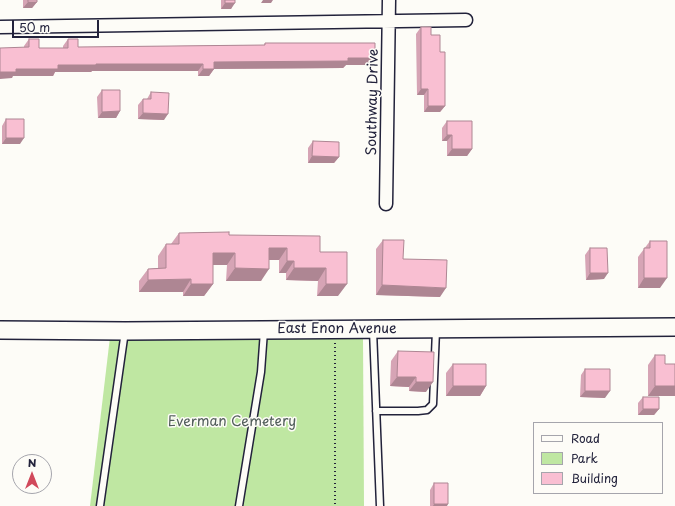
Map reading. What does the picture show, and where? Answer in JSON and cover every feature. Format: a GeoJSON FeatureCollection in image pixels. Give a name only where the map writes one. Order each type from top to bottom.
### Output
{"type":"FeatureCollection","features":[{"type":"Feature","properties":{"kind":"street","name":"Southway Drive"},"geometry":{"type":"LineString","coordinates":[[386,204],[389,0]]}},
{"type":"Feature","properties":{"kind":"street"},"geometry":{"type":"LineString","coordinates":[[0,27],[466,20]]}},
{"type":"Feature","properties":{"kind":"street","name":"East Enon Avenue"},"geometry":{"type":"LineString","coordinates":[[0,330],[125,331],[675,327]]}},
{"type":"Feature","properties":{"kind":"lane"},"geometry":{"type":"LineString","coordinates":[[239,506],[261,372],[264,329]]}},
{"type":"Feature","properties":{"kind":"lane"},"geometry":{"type":"LineString","coordinates":[[373,329],[380,506]]}},
{"type":"Feature","properties":{"kind":"lane"},"geometry":{"type":"LineString","coordinates":[[376,410],[418,411],[427,410],[434,404],[436,329]]}},
{"type":"Feature","properties":{"kind":"lane"},"geometry":{"type":"LineString","coordinates":[[100,506],[125,331]]}},
{"type":"Feature","properties":{"kind":"path"},"geometry":{"type":"LineString","coordinates":[[334,329],[335,506]]}},
{"type":"Feature","properties":{"kind":"green space","name":"Everman Cemetery"},"geometry":{"type":"Polygon","coordinates":[[[110,337],[363,337],[364,506],[90,506],[110,337]]]}},
{"type":"Feature","properties":{"kind":"building"},"geometry":{"type":"Polygon","coordinates":[[[28,0],[37,0],[37,2],[28,2],[28,0]]]}},
{"type":"Feature","properties":{"kind":"building"},"geometry":{"type":"Polygon","coordinates":[[[225,0],[235,0],[235,3],[225,3],[225,0]]]}},
{"type":"Feature","properties":{"kind":"building"},"geometry":{"type":"Polygon","coordinates":[[[421,27],[431,27],[431,35],[440,35],[440,52],[445,52],[445,106],[428,106],[428,89],[421,89],[421,27]]]}},
{"type":"Feature","properties":{"kind":"building"},"geometry":{"type":"Polygon","coordinates":[[[29,39],[39,39],[39,48],[68,48],[68,39],[78,39],[78,47],[265,45],[265,43],[375,43],[375,58],[348,58],[348,61],[214,62],[214,69],[203,69],[203,64],[96,64],[58,65],[58,69],[16,69],[16,72],[0,72],[0,48],[29,47],[29,39]]]}},
{"type":"Feature","properties":{"kind":"building"},"geometry":{"type":"Polygon","coordinates":[[[102,90],[120,90],[120,111],[102,112],[102,90]]]}},
{"type":"Feature","properties":{"kind":"building"},"geometry":{"type":"Polygon","coordinates":[[[151,92],[169,93],[168,114],[143,113],[143,99],[151,99],[151,92]]]}},
{"type":"Feature","properties":{"kind":"building"},"geometry":{"type":"Polygon","coordinates":[[[6,119],[24,119],[24,138],[6,138],[6,119]]]}},
{"type":"Feature","properties":{"kind":"building"},"geometry":{"type":"Polygon","coordinates":[[[447,121],[472,121],[472,149],[452,149],[452,135],[447,135],[447,121]]]}},
{"type":"Feature","properties":{"kind":"building"},"geometry":{"type":"Polygon","coordinates":[[[313,141],[339,142],[339,157],[312,156],[313,141]]]}},
{"type":"Feature","properties":{"kind":"building"},"geometry":{"type":"Polygon","coordinates":[[[229,232],[229,235],[320,236],[320,252],[347,252],[347,284],[326,284],[326,268],[294,268],[294,261],[287,261],[287,248],[269,248],[269,269],[235,268],[235,253],[213,253],[213,284],[191,284],[191,279],[148,280],[148,269],[166,268],[166,244],[179,244],[179,233],[229,232]]]}},
{"type":"Feature","properties":{"kind":"building"},"geometry":{"type":"Polygon","coordinates":[[[383,240],[404,240],[403,259],[447,260],[446,288],[382,285],[383,240]]]}},
{"type":"Feature","properties":{"kind":"building"},"geometry":{"type":"Polygon","coordinates":[[[650,241],[667,241],[667,278],[644,278],[644,248],[650,248],[650,241]]]}},
{"type":"Feature","properties":{"kind":"building"},"geometry":{"type":"Polygon","coordinates":[[[590,248],[607,248],[608,273],[590,273],[590,248]]]}},
{"type":"Feature","properties":{"kind":"building"},"geometry":{"type":"Polygon","coordinates":[[[398,351],[434,352],[433,382],[416,382],[416,377],[397,377],[398,351]]]}},
{"type":"Feature","properties":{"kind":"building"},"geometry":{"type":"Polygon","coordinates":[[[655,355],[665,355],[665,364],[675,364],[675,386],[655,386],[655,355]]]}},
{"type":"Feature","properties":{"kind":"building"},"geometry":{"type":"Polygon","coordinates":[[[453,364],[486,364],[486,386],[453,386],[453,364]]]}},
{"type":"Feature","properties":{"kind":"building"},"geometry":{"type":"Polygon","coordinates":[[[585,369],[610,369],[610,391],[585,391],[585,369]]]}},
{"type":"Feature","properties":{"kind":"building"},"geometry":{"type":"Polygon","coordinates":[[[643,397],[659,397],[659,409],[643,409],[643,397]]]}},
{"type":"Feature","properties":{"kind":"building"},"geometry":{"type":"Polygon","coordinates":[[[434,483],[448,483],[448,504],[434,504],[434,483]]]}}]}
